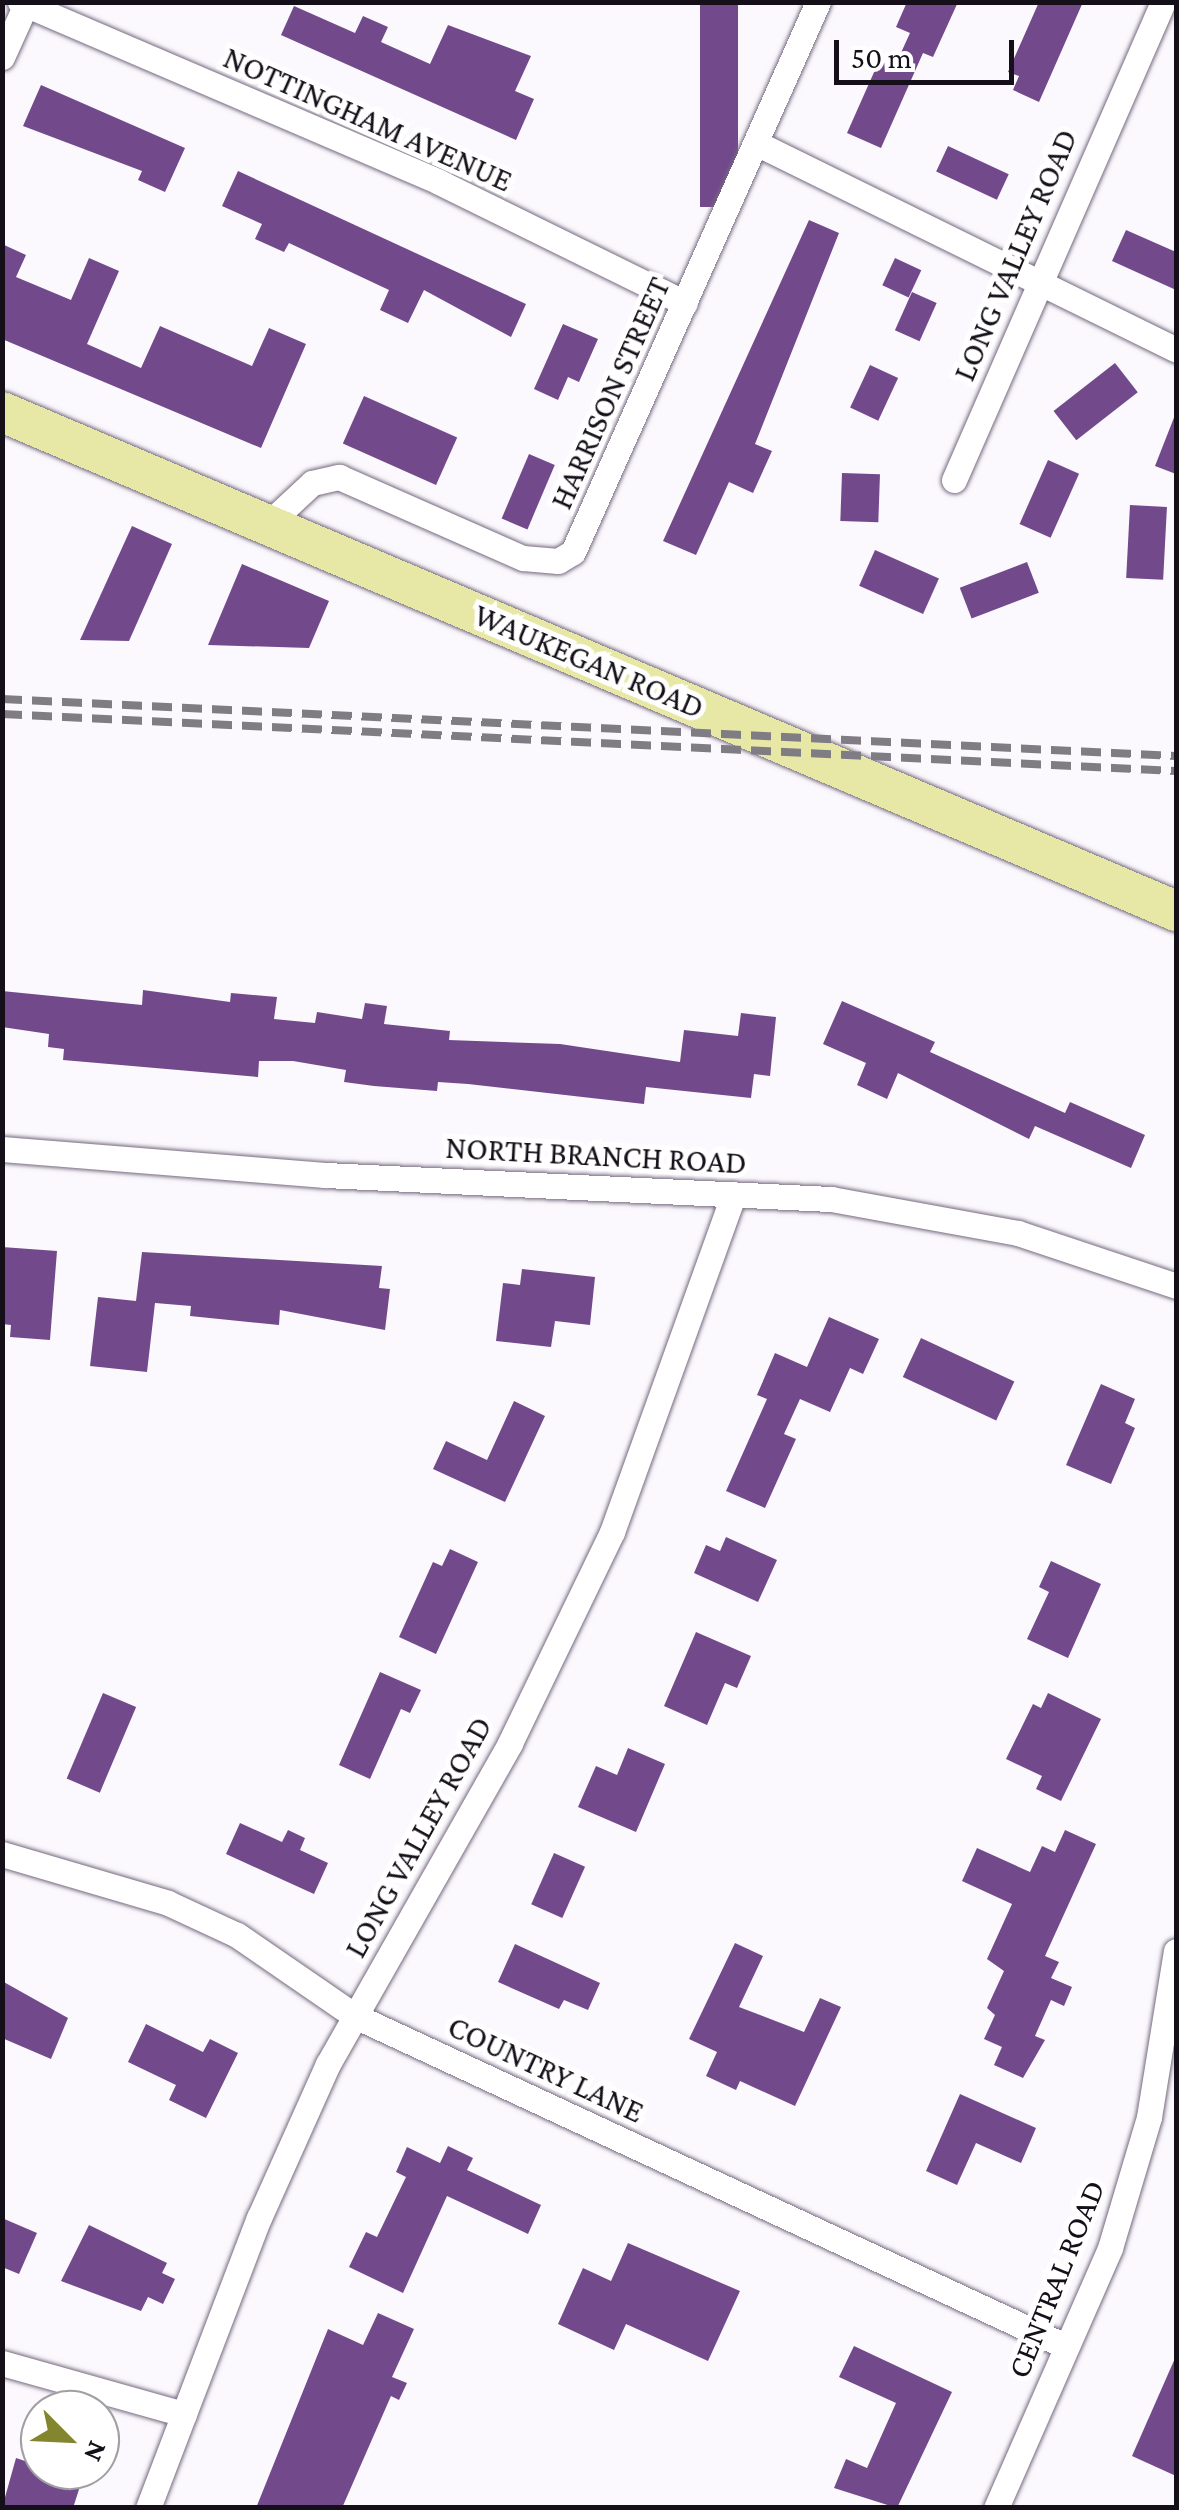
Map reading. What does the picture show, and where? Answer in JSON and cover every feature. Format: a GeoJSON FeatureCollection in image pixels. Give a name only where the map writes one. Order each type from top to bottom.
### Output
{"type":"FeatureCollection","features":[{"type":"Feature","properties":{"kind":"main road","name":"WAUKEGAN ROAD"},"geometry":{"type":"LineString","coordinates":[[2,412],[1176,911]]}},
{"type":"Feature","properties":{"kind":"street","name":"HARRISON STREET"},"geometry":{"type":"LineString","coordinates":[[268,524],[312,483],[339,477],[523,558],[558,561],[583,535],[818,2]]}},
{"type":"Feature","properties":{"kind":"street","name":"LONG VALLEY ROAD"},"geometry":{"type":"LineString","coordinates":[[954,480],[1034,284],[1162,2]]}},
{"type":"Feature","properties":{"kind":"street"},"geometry":{"type":"LineString","coordinates":[[2,57],[25,3]]}},
{"type":"Feature","properties":{"kind":"street","name":"NOTTINGHAM AVENUE"},"geometry":{"type":"LineString","coordinates":[[25,3],[438,182],[685,303]]}},
{"type":"Feature","properties":{"kind":"street"},"geometry":{"type":"LineString","coordinates":[[756,143],[1034,284],[1176,350]]}},
{"type":"Feature","properties":{"kind":"street","name":"NORTH BRANCH ROAD"},"geometry":{"type":"LineString","coordinates":[[2,1149],[734,1194],[938,1215],[1176,1286]]}},
{"type":"Feature","properties":{"kind":"street","name":"LONG VALLEY ROAD"},"geometry":{"type":"LineString","coordinates":[[148,2508],[258,2218],[355,2016],[510,1743],[604,1548],[734,1194]]}},
{"type":"Feature","properties":{"kind":"street","name":"COUNTRY LANE"},"geometry":{"type":"LineString","coordinates":[[2,1854],[105,1880],[203,1919],[355,2016],[1065,2346]]}},
{"type":"Feature","properties":{"kind":"street","name":"CENTRAL ROAD"},"geometry":{"type":"LineString","coordinates":[[996,2508],[1134,2172],[1176,1951]]}},
{"type":"Feature","properties":{"kind":"street"},"geometry":{"type":"LineString","coordinates":[[2,2362],[184,2414]]}},
{"type":"Feature","properties":{"kind":"building"},"geometry":{"type":"Polygon","coordinates":[[[700,2],[738,2],[738,207],[700,207],[700,2]]]}},
{"type":"Feature","properties":{"kind":"building"},"geometry":{"type":"Polygon","coordinates":[[[907,2],[958,2],[933,57],[923,53],[881,148],[847,133],[879,61],[894,68],[910,33],[896,27],[907,2]]]}},
{"type":"Feature","properties":{"kind":"building"},"geometry":{"type":"Polygon","coordinates":[[[1039,2],[1083,2],[1039,102],[1013,90],[1019,76],[1008,72],[1039,2]]]}},
{"type":"Feature","properties":{"kind":"building"},"geometry":{"type":"Polygon","coordinates":[[[294,6],[355,33],[363,16],[388,27],[381,42],[430,64],[448,25],[531,56],[515,91],[534,99],[516,140],[281,35],[294,6]]]}},
{"type":"Feature","properties":{"kind":"building"},"geometry":{"type":"Polygon","coordinates":[[[41,85],[185,148],[165,192],[138,180],[142,171],[23,126],[41,85]]]}},
{"type":"Feature","properties":{"kind":"building"},"geometry":{"type":"Polygon","coordinates":[[[948,146],[1009,174],[997,200],[936,171],[948,146]]]}},
{"type":"Feature","properties":{"kind":"building"},"geometry":{"type":"Polygon","coordinates":[[[238,171],[526,304],[511,337],[424,290],[408,323],[380,310],[389,290],[289,243],[284,252],[255,239],[262,224],[222,206],[238,171]]]}},
{"type":"Feature","properties":{"kind":"building"},"geometry":{"type":"Polygon","coordinates":[[[809,220],[839,233],[755,444],[772,451],[753,493],[729,482],[696,555],[663,541],[809,220]]]}},
{"type":"Feature","properties":{"kind":"building"},"geometry":{"type":"Polygon","coordinates":[[[1126,230],[1176,252],[1176,290],[1112,261],[1126,230]]]}},
{"type":"Feature","properties":{"kind":"building"},"geometry":{"type":"Polygon","coordinates":[[[2,244],[26,255],[16,277],[71,300],[89,258],[119,271],[87,344],[141,368],[160,326],[252,366],[269,328],[306,344],[261,448],[2,339],[2,244]]]}},
{"type":"Feature","properties":{"kind":"building"},"geometry":{"type":"Polygon","coordinates":[[[895,258],[921,270],[909,297],[882,285],[895,258]]]}},
{"type":"Feature","properties":{"kind":"building"},"geometry":{"type":"Polygon","coordinates":[[[912,292],[937,303],[920,341],[895,330],[912,292]]]}},
{"type":"Feature","properties":{"kind":"building"},"geometry":{"type":"Polygon","coordinates":[[[563,324],[598,339],[579,382],[568,377],[558,400],[534,389],[563,324]]]}},
{"type":"Feature","properties":{"kind":"building"},"geometry":{"type":"Polygon","coordinates":[[[1115,363],[1138,392],[1076,440],[1054,411],[1115,363]]]}},
{"type":"Feature","properties":{"kind":"building"},"geometry":{"type":"Polygon","coordinates":[[[870,365],[898,378],[878,421],[850,408],[870,365]]]}},
{"type":"Feature","properties":{"kind":"building"},"geometry":{"type":"Polygon","coordinates":[[[364,396],[457,437],[436,485],[343,444],[364,396]]]}},
{"type":"Feature","properties":{"kind":"building"},"geometry":{"type":"Polygon","coordinates":[[[1176,415],[1176,474],[1155,466],[1176,415]]]}},
{"type":"Feature","properties":{"kind":"building"},"geometry":{"type":"Polygon","coordinates":[[[529,454],[555,465],[527,529],[502,518],[529,454]]]}},
{"type":"Feature","properties":{"kind":"building"},"geometry":{"type":"Polygon","coordinates":[[[1048,460],[1079,474],[1051,538],[1020,524],[1048,460]]]}},
{"type":"Feature","properties":{"kind":"building"},"geometry":{"type":"Polygon","coordinates":[[[842,473],[880,474],[878,522],[840,521],[842,473]]]}},
{"type":"Feature","properties":{"kind":"building"},"geometry":{"type":"Polygon","coordinates":[[[1130,505],[1167,507],[1163,580],[1126,578],[1130,505]]]}},
{"type":"Feature","properties":{"kind":"building"},"geometry":{"type":"Polygon","coordinates":[[[132,526],[172,544],[129,641],[80,640],[132,526]]]}},
{"type":"Feature","properties":{"kind":"building"},"geometry":{"type":"Polygon","coordinates":[[[875,550],[939,578],[923,614],[859,586],[875,550]]]}},
{"type":"Feature","properties":{"kind":"building"},"geometry":{"type":"Polygon","coordinates":[[[1027,562],[1039,593],[972,619],[960,588],[1027,562]]]}},
{"type":"Feature","properties":{"kind":"building"},"geometry":{"type":"Polygon","coordinates":[[[242,564],[329,601],[309,648],[208,645],[242,564]]]}},
{"type":"Feature","properties":{"kind":"building"},"geometry":{"type":"Polygon","coordinates":[[[143,990],[230,1002],[231,993],[277,997],[274,1019],[315,1023],[317,1012],[362,1019],[365,1003],[387,1006],[384,1024],[450,1031],[449,1040],[560,1044],[680,1062],[684,1030],[738,1036],[741,1013],[776,1017],[770,1076],[754,1074],[751,1098],[646,1087],[644,1104],[438,1082],[437,1091],[374,1086],[344,1082],[346,1070],[293,1061],[259,1061],[258,1077],[63,1060],[64,1049],[48,1047],[49,1034],[2,1027],[2,991],[142,1005],[143,990]]]}},
{"type":"Feature","properties":{"kind":"building"},"geometry":{"type":"Polygon","coordinates":[[[842,1001],[935,1042],[930,1052],[1065,1113],[1070,1102],[1145,1135],[1131,1168],[1035,1126],[1029,1139],[898,1073],[887,1099],[857,1085],[866,1063],[823,1044],[842,1001]]]}},
{"type":"Feature","properties":{"kind":"building"},"geometry":{"type":"Polygon","coordinates":[[[2,1247],[57,1251],[50,1340],[10,1337],[11,1325],[2,1324],[2,1247]]]}},
{"type":"Feature","properties":{"kind":"building"},"geometry":{"type":"Polygon","coordinates":[[[142,1252],[382,1266],[379,1288],[390,1289],[385,1330],[280,1310],[279,1325],[190,1316],[191,1306],[155,1303],[147,1372],[90,1366],[98,1297],[136,1301],[142,1252]]]}},
{"type":"Feature","properties":{"kind":"building"},"geometry":{"type":"Polygon","coordinates":[[[522,1269],[595,1277],[590,1325],[555,1321],[551,1347],[496,1341],[503,1283],[520,1285],[522,1269]]]}},
{"type":"Feature","properties":{"kind":"building"},"geometry":{"type":"Polygon","coordinates":[[[829,1317],[879,1339],[863,1374],[850,1368],[830,1412],[800,1399],[784,1434],[796,1439],[765,1508],[726,1491],[767,1399],[757,1395],[775,1353],[807,1367],[829,1317]]]}},
{"type":"Feature","properties":{"kind":"building"},"geometry":{"type":"Polygon","coordinates":[[[921,1338],[1014,1382],[996,1421],[903,1377],[921,1338]]]}},
{"type":"Feature","properties":{"kind":"building"},"geometry":{"type":"Polygon","coordinates":[[[1101,1384],[1135,1399],[1125,1423],[1135,1428],[1111,1484],[1066,1465],[1101,1384]]]}},
{"type":"Feature","properties":{"kind":"building"},"geometry":{"type":"Polygon","coordinates":[[[514,1401],[545,1416],[505,1502],[433,1469],[446,1441],[487,1460],[514,1401]]]}},
{"type":"Feature","properties":{"kind":"building"},"geometry":{"type":"Polygon","coordinates":[[[726,1537],[777,1560],[758,1602],[694,1573],[706,1545],[720,1551],[726,1537]]]}},
{"type":"Feature","properties":{"kind":"building"},"geometry":{"type":"Polygon","coordinates":[[[450,1549],[478,1562],[436,1654],[399,1637],[433,1562],[442,1566],[450,1549]]]}},
{"type":"Feature","properties":{"kind":"building"},"geometry":{"type":"Polygon","coordinates":[[[1051,1561],[1101,1584],[1068,1658],[1027,1639],[1049,1592],[1039,1587],[1051,1561]]]}},
{"type":"Feature","properties":{"kind":"building"},"geometry":{"type":"Polygon","coordinates":[[[696,1632],[751,1656],[737,1688],[725,1683],[707,1725],[664,1706],[696,1632]]]}},
{"type":"Feature","properties":{"kind":"building"},"geometry":{"type":"Polygon","coordinates":[[[380,1672],[421,1690],[410,1713],[401,1709],[370,1779],[339,1765],[380,1672]]]}},
{"type":"Feature","properties":{"kind":"building"},"geometry":{"type":"Polygon","coordinates":[[[103,1693],[136,1707],[100,1793],[67,1779],[103,1693]]]}},
{"type":"Feature","properties":{"kind":"building"},"geometry":{"type":"Polygon","coordinates":[[[1048,1693],[1101,1719],[1061,1801],[1036,1789],[1042,1776],[1006,1759],[1033,1704],[1041,1708],[1048,1693]]]}},
{"type":"Feature","properties":{"kind":"building"},"geometry":{"type":"Polygon","coordinates":[[[628,1748],[665,1764],[636,1832],[578,1807],[596,1766],[617,1775],[628,1748]]]}},
{"type":"Feature","properties":{"kind":"building"},"geometry":{"type":"Polygon","coordinates":[[[240,1823],[282,1842],[288,1830],[305,1838],[300,1850],[328,1863],[314,1894],[226,1854],[240,1823]]]}},
{"type":"Feature","properties":{"kind":"building"},"geometry":{"type":"Polygon","coordinates":[[[1065,1830],[1096,1844],[1045,1956],[1059,1962],[1051,1978],[1072,1987],[1064,2006],[1051,2000],[1035,2036],[1045,2040],[1023,2078],[994,2065],[1002,2047],[984,2039],[995,2015],[987,2008],[1004,1971],[987,1959],[1012,1904],[962,1881],[977,1848],[1030,1872],[1042,1846],[1055,1852],[1065,1830]]]}},
{"type":"Feature","properties":{"kind":"building"},"geometry":{"type":"Polygon","coordinates":[[[554,1853],[585,1867],[562,1918],[531,1904],[554,1853]]]}},
{"type":"Feature","properties":{"kind":"building"},"geometry":{"type":"Polygon","coordinates":[[[735,1943],[763,1956],[739,2007],[804,2032],[820,1998],[841,2007],[795,2106],[740,2081],[736,2090],[706,2076],[717,2052],[689,2039],[735,1943]]]}},
{"type":"Feature","properties":{"kind":"building"},"geometry":{"type":"Polygon","coordinates":[[[515,1944],[600,1983],[588,2010],[564,2000],[559,2009],[498,1982],[515,1944]]]}},
{"type":"Feature","properties":{"kind":"building"},"geometry":{"type":"Polygon","coordinates":[[[2,1981],[68,2018],[51,2059],[2,2038],[2,1981]]]}},
{"type":"Feature","properties":{"kind":"building"},"geometry":{"type":"Polygon","coordinates":[[[146,2024],[203,2052],[210,2039],[238,2053],[206,2118],[169,2100],[176,2085],[128,2062],[146,2024]]]}},
{"type":"Feature","properties":{"kind":"building"},"geometry":{"type":"Polygon","coordinates":[[[960,2094],[1036,2128],[1021,2163],[976,2143],[957,2185],[926,2171],[960,2094]]]}},
{"type":"Feature","properties":{"kind":"building"},"geometry":{"type":"Polygon","coordinates":[[[448,2146],[473,2158],[467,2170],[541,2205],[528,2234],[447,2196],[403,2293],[349,2267],[366,2232],[377,2237],[406,2177],[396,2172],[407,2147],[440,2163],[448,2146]]]}},
{"type":"Feature","properties":{"kind":"building"},"geometry":{"type":"Polygon","coordinates":[[[2,2218],[37,2233],[19,2274],[2,2267],[2,2218]]]}},
{"type":"Feature","properties":{"kind":"building"},"geometry":{"type":"Polygon","coordinates":[[[89,2225],[167,2263],[162,2273],[175,2279],[163,2304],[148,2297],[141,2311],[61,2281],[89,2225]]]}},
{"type":"Feature","properties":{"kind":"building"},"geometry":{"type":"Polygon","coordinates":[[[628,2243],[740,2291],[708,2361],[626,2324],[614,2350],[558,2324],[583,2268],[611,2281],[628,2243]]]}},
{"type":"Feature","properties":{"kind":"building"},"geometry":{"type":"Polygon","coordinates":[[[378,2313],[414,2329],[392,2377],[407,2383],[399,2400],[391,2396],[342,2508],[256,2508],[328,2329],[363,2345],[378,2313]]]}},
{"type":"Feature","properties":{"kind":"building"},"geometry":{"type":"Polygon","coordinates":[[[854,2346],[952,2392],[897,2508],[834,2488],[846,2459],[867,2468],[896,2403],[839,2377],[854,2346]]]}},
{"type":"Feature","properties":{"kind":"building"},"geometry":{"type":"Polygon","coordinates":[[[1176,2356],[1176,2476],[1132,2456],[1176,2356]]]}},
{"type":"Feature","properties":{"kind":"building"},"geometry":{"type":"Polygon","coordinates":[[[16,2458],[20,2459],[20,2490],[79,2490],[73,2508],[2,2508],[16,2458]]]}},
{"type":"Feature","properties":{"kind":"railway"},"geometry":{"type":"LineString","coordinates":[[2,699],[1176,756]]}},
{"type":"Feature","properties":{"kind":"railway"},"geometry":{"type":"LineString","coordinates":[[2,714],[1176,771]]}}]}
